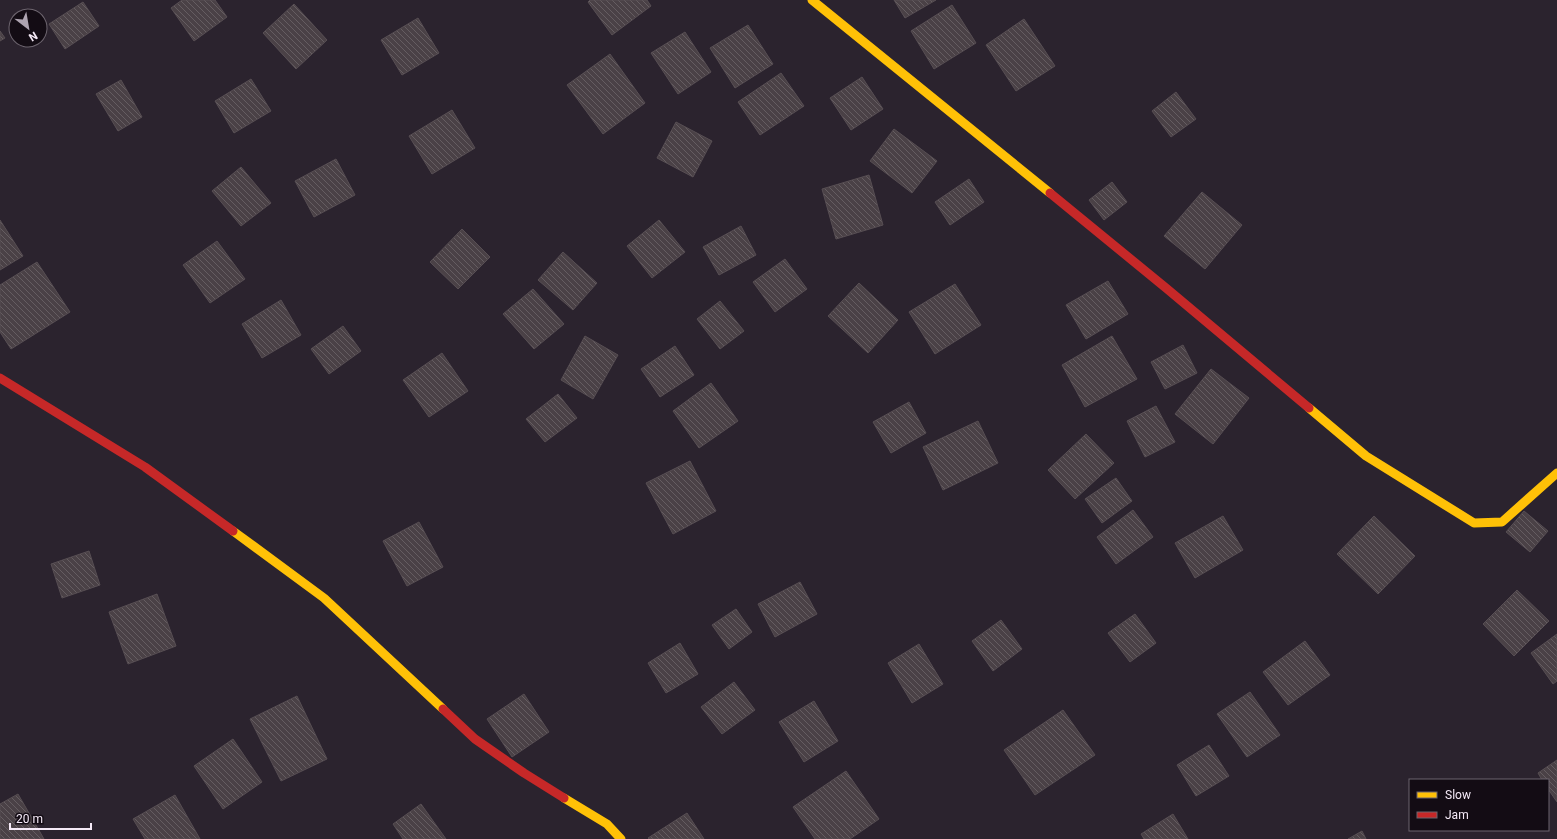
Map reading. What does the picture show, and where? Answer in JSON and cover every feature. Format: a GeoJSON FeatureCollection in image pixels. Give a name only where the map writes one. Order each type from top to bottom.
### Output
{"type":"FeatureCollection","features":[{"type":"Feature","properties":{"kind":"street"},"geometry":{"type":"LineString","coordinates":[[812,0],[1166,288],[1366,456],[1474,523],[1502,522],[1557,473]]}},
{"type":"Feature","properties":{"kind":"street"},"geometry":{"type":"LineString","coordinates":[[0,378],[145,467],[324,598],[475,739],[524,773],[607,824],[621,839]]}},
{"type":"Feature","properties":{"kind":"building"},"geometry":{"type":"Polygon","coordinates":[[[182,0],[215,0],[227,17],[194,41],[171,8],[182,0]]]}},
{"type":"Feature","properties":{"kind":"building"},"geometry":{"type":"Polygon","coordinates":[[[590,0],[647,0],[651,6],[612,35],[588,2],[590,0]]]}},
{"type":"Feature","properties":{"kind":"building"},"geometry":{"type":"Polygon","coordinates":[[[894,0],[936,0],[905,18],[894,0]]]}},
{"type":"Feature","properties":{"kind":"building"},"geometry":{"type":"Polygon","coordinates":[[[83,2],[99,26],[65,49],[49,24],[83,2]]]}},
{"type":"Feature","properties":{"kind":"building"},"geometry":{"type":"Polygon","coordinates":[[[294,4],[327,40],[296,69],[263,33],[294,4]]]}},
{"type":"Feature","properties":{"kind":"building"},"geometry":{"type":"Polygon","coordinates":[[[952,5],[976,43],[934,69],[911,31],[952,5]]]}},
{"type":"Feature","properties":{"kind":"building"},"geometry":{"type":"Polygon","coordinates":[[[418,18],[439,53],[402,75],[381,40],[418,18]]]}},
{"type":"Feature","properties":{"kind":"building"},"geometry":{"type":"Polygon","coordinates":[[[1024,19],[1055,66],[1016,91],[986,45],[1024,19]]]}},
{"type":"Feature","properties":{"kind":"building"},"geometry":{"type":"Polygon","coordinates":[[[748,25],[773,64],[735,88],[710,48],[748,25]]]}},
{"type":"Feature","properties":{"kind":"building"},"geometry":{"type":"Polygon","coordinates":[[[0,31],[5,38],[0,41],[0,31]]]}},
{"type":"Feature","properties":{"kind":"building"},"geometry":{"type":"Polygon","coordinates":[[[685,32],[711,72],[678,94],[651,53],[685,32]]]}},
{"type":"Feature","properties":{"kind":"building"},"geometry":{"type":"Polygon","coordinates":[[[610,54],[645,103],[603,134],[567,85],[610,54]]]}},
{"type":"Feature","properties":{"kind":"building"},"geometry":{"type":"Polygon","coordinates":[[[781,73],[804,106],[760,135],[738,102],[781,73]]]}},
{"type":"Feature","properties":{"kind":"building"},"geometry":{"type":"Polygon","coordinates":[[[862,77],[883,109],[851,130],[830,98],[862,77]]]}},
{"type":"Feature","properties":{"kind":"building"},"geometry":{"type":"Polygon","coordinates":[[[251,79],[271,111],[234,133],[215,101],[251,79]]]}},
{"type":"Feature","properties":{"kind":"building"},"geometry":{"type":"Polygon","coordinates":[[[121,80],[142,117],[118,131],[96,94],[121,80]]]}},
{"type":"Feature","properties":{"kind":"building"},"geometry":{"type":"Polygon","coordinates":[[[1176,92],[1196,119],[1171,137],[1152,111],[1176,92]]]}},
{"type":"Feature","properties":{"kind":"building"},"geometry":{"type":"Polygon","coordinates":[[[452,110],[475,148],[432,174],[409,136],[452,110]]]}},
{"type":"Feature","properties":{"kind":"building"},"geometry":{"type":"Polygon","coordinates":[[[676,122],[712,141],[693,177],[657,158],[676,122]]]}},
{"type":"Feature","properties":{"kind":"building"},"geometry":{"type":"Polygon","coordinates":[[[894,129],[937,161],[912,193],[870,161],[894,129]]]}},
{"type":"Feature","properties":{"kind":"building"},"geometry":{"type":"Polygon","coordinates":[[[336,159],[355,195],[314,217],[295,181],[336,159]]]}},
{"type":"Feature","properties":{"kind":"building"},"geometry":{"type":"Polygon","coordinates":[[[241,167],[271,203],[241,226],[212,191],[241,167]]]}},
{"type":"Feature","properties":{"kind":"building"},"geometry":{"type":"Polygon","coordinates":[[[869,175],[883,225],[836,239],[822,189],[869,175]]]}},
{"type":"Feature","properties":{"kind":"building"},"geometry":{"type":"Polygon","coordinates":[[[969,179],[984,202],[950,225],[935,202],[969,179]]]}},
{"type":"Feature","properties":{"kind":"building"},"geometry":{"type":"Polygon","coordinates":[[[1112,182],[1127,202],[1104,220],[1089,200],[1112,182]]]}},
{"type":"Feature","properties":{"kind":"building"},"geometry":{"type":"Polygon","coordinates":[[[1202,192],[1242,225],[1205,269],[1164,236],[1202,192]]]}},
{"type":"Feature","properties":{"kind":"building"},"geometry":{"type":"Polygon","coordinates":[[[0,220],[23,256],[0,270],[0,220]]]}},
{"type":"Feature","properties":{"kind":"building"},"geometry":{"type":"Polygon","coordinates":[[[659,220],[685,252],[652,278],[627,246],[659,220]]]}},
{"type":"Feature","properties":{"kind":"building"},"geometry":{"type":"Polygon","coordinates":[[[741,226],[756,255],[719,275],[703,247],[741,226]]]}},
{"type":"Feature","properties":{"kind":"building"},"geometry":{"type":"Polygon","coordinates":[[[462,229],[490,257],[458,289],[430,262],[462,229]]]}},
{"type":"Feature","properties":{"kind":"building"},"geometry":{"type":"Polygon","coordinates":[[[217,241],[245,279],[210,303],[183,265],[217,241]]]}},
{"type":"Feature","properties":{"kind":"building"},"geometry":{"type":"Polygon","coordinates":[[[563,252],[597,283],[573,310],[538,280],[563,252]]]}},
{"type":"Feature","properties":{"kind":"building"},"geometry":{"type":"Polygon","coordinates":[[[785,259],[807,289],[775,312],[753,282],[785,259]]]}},
{"type":"Feature","properties":{"kind":"building"},"geometry":{"type":"Polygon","coordinates":[[[37,262],[70,312],[11,349],[0,332],[0,285],[37,262]]]}},
{"type":"Feature","properties":{"kind":"building"},"geometry":{"type":"Polygon","coordinates":[[[1108,281],[1128,314],[1086,339],[1066,305],[1108,281]]]}},
{"type":"Feature","properties":{"kind":"building"},"geometry":{"type":"Polygon","coordinates":[[[859,283],[898,320],[868,353],[828,316],[859,283]]]}},
{"type":"Feature","properties":{"kind":"building"},"geometry":{"type":"Polygon","coordinates":[[[955,284],[981,325],[935,354],[909,312],[955,284]]]}},
{"type":"Feature","properties":{"kind":"building"},"geometry":{"type":"Polygon","coordinates":[[[533,289],[564,324],[534,349],[503,314],[533,289]]]}},
{"type":"Feature","properties":{"kind":"building"},"geometry":{"type":"Polygon","coordinates":[[[281,300],[301,335],[262,358],[242,324],[281,300]]]}},
{"type":"Feature","properties":{"kind":"building"},"geometry":{"type":"Polygon","coordinates":[[[720,301],[744,331],[720,349],[697,319],[720,301]]]}},
{"type":"Feature","properties":{"kind":"building"},"geometry":{"type":"Polygon","coordinates":[[[343,326],[361,351],[329,374],[311,349],[343,326]]]}},
{"type":"Feature","properties":{"kind":"building"},"geometry":{"type":"Polygon","coordinates":[[[585,336],[618,355],[593,399],[561,380],[585,336]]]}},
{"type":"Feature","properties":{"kind":"building"},"geometry":{"type":"Polygon","coordinates":[[[1112,336],[1137,379],[1085,407],[1062,365],[1112,336]]]}},
{"type":"Feature","properties":{"kind":"building"},"geometry":{"type":"Polygon","coordinates":[[[1183,345],[1197,373],[1165,389],[1151,362],[1183,345]]]}},
{"type":"Feature","properties":{"kind":"building"},"geometry":{"type":"Polygon","coordinates":[[[675,346],[694,375],[660,397],[641,369],[675,346]]]}},
{"type":"Feature","properties":{"kind":"building"},"geometry":{"type":"Polygon","coordinates":[[[442,353],[468,391],[429,417],[403,380],[442,353]]]}},
{"type":"Feature","properties":{"kind":"building"},"geometry":{"type":"Polygon","coordinates":[[[1211,369],[1249,398],[1213,444],[1175,414],[1211,369]]]}},
{"type":"Feature","properties":{"kind":"building"},"geometry":{"type":"Polygon","coordinates":[[[711,383],[738,421],[699,448],[673,411],[711,383]]]}},
{"type":"Feature","properties":{"kind":"building"},"geometry":{"type":"Polygon","coordinates":[[[558,394],[577,418],[545,442],[526,419],[558,394]]]}},
{"type":"Feature","properties":{"kind":"building"},"geometry":{"type":"Polygon","coordinates":[[[909,402],[926,433],[891,453],[873,422],[909,402]]]}},
{"type":"Feature","properties":{"kind":"building"},"geometry":{"type":"Polygon","coordinates":[[[1156,406],[1175,442],[1145,457],[1127,421],[1156,406]]]}},
{"type":"Feature","properties":{"kind":"building"},"geometry":{"type":"Polygon","coordinates":[[[978,421],[998,463],[943,490],[923,447],[978,421]]]}},
{"type":"Feature","properties":{"kind":"building"},"geometry":{"type":"Polygon","coordinates":[[[1086,434],[1114,463],[1075,499],[1048,470],[1086,434]]]}},
{"type":"Feature","properties":{"kind":"building"},"geometry":{"type":"Polygon","coordinates":[[[690,461],[716,511],[673,534],[646,483],[690,461]]]}},
{"type":"Feature","properties":{"kind":"building"},"geometry":{"type":"Polygon","coordinates":[[[1116,478],[1132,501],[1102,523],[1085,499],[1116,478]]]}},
{"type":"Feature","properties":{"kind":"building"},"geometry":{"type":"Polygon","coordinates":[[[1133,510],[1153,537],[1116,564],[1097,537],[1133,510]]]}},
{"type":"Feature","properties":{"kind":"building"},"geometry":{"type":"Polygon","coordinates":[[[1524,511],[1548,531],[1530,552],[1506,532],[1524,511]]]}},
{"type":"Feature","properties":{"kind":"building"},"geometry":{"type":"Polygon","coordinates":[[[1223,516],[1243,550],[1195,578],[1175,543],[1223,516]]]}},
{"type":"Feature","properties":{"kind":"building"},"geometry":{"type":"Polygon","coordinates":[[[1374,516],[1415,556],[1378,594],[1337,554],[1374,516]]]}},
{"type":"Feature","properties":{"kind":"building"},"geometry":{"type":"Polygon","coordinates":[[[419,522],[443,567],[407,586],[383,541],[419,522]]]}},
{"type":"Feature","properties":{"kind":"building"},"geometry":{"type":"Polygon","coordinates":[[[89,551],[100,585],[62,598],[51,564],[89,551]]]}},
{"type":"Feature","properties":{"kind":"building"},"geometry":{"type":"Polygon","coordinates":[[[800,582],[817,614],[775,637],[758,604],[800,582]]]}},
{"type":"Feature","properties":{"kind":"building"},"geometry":{"type":"Polygon","coordinates":[[[1517,590],[1549,621],[1514,656],[1483,624],[1517,590]]]}},
{"type":"Feature","properties":{"kind":"building"},"geometry":{"type":"Polygon","coordinates":[[[157,594],[176,646],[128,664],[109,612],[157,594]]]}},
{"type":"Feature","properties":{"kind":"building"},"geometry":{"type":"Polygon","coordinates":[[[736,609],[752,632],[729,649],[712,625],[736,609]]]}},
{"type":"Feature","properties":{"kind":"building"},"geometry":{"type":"Polygon","coordinates":[[[1135,614],[1156,643],[1130,662],[1108,633],[1135,614]]]}},
{"type":"Feature","properties":{"kind":"building"},"geometry":{"type":"Polygon","coordinates":[[[1001,620],[1022,649],[993,671],[972,641],[1001,620]]]}},
{"type":"Feature","properties":{"kind":"building"},"geometry":{"type":"Polygon","coordinates":[[[1557,634],[1557,681],[1553,684],[1531,653],[1557,634]]]}},
{"type":"Feature","properties":{"kind":"building"},"geometry":{"type":"Polygon","coordinates":[[[1305,641],[1330,675],[1288,705],[1263,672],[1305,641]]]}},
{"type":"Feature","properties":{"kind":"building"},"geometry":{"type":"Polygon","coordinates":[[[680,643],[698,674],[666,693],[648,663],[680,643]]]}},
{"type":"Feature","properties":{"kind":"building"},"geometry":{"type":"Polygon","coordinates":[[[919,644],[943,684],[912,703],[888,663],[919,644]]]}},
{"type":"Feature","properties":{"kind":"building"},"geometry":{"type":"Polygon","coordinates":[[[734,682],[755,710],[722,734],[701,707],[734,682]]]}},
{"type":"Feature","properties":{"kind":"building"},"geometry":{"type":"Polygon","coordinates":[[[1250,692],[1280,735],[1247,757],[1217,714],[1250,692]]]}},
{"type":"Feature","properties":{"kind":"building"},"geometry":{"type":"Polygon","coordinates":[[[524,694],[549,732],[512,757],[487,719],[524,694]]]}},
{"type":"Feature","properties":{"kind":"building"},"geometry":{"type":"Polygon","coordinates":[[[297,696],[327,759],[281,781],[250,719],[297,696]]]}},
{"type":"Feature","properties":{"kind":"building"},"geometry":{"type":"Polygon","coordinates":[[[814,701],[838,741],[804,762],[779,722],[814,701]]]}},
{"type":"Feature","properties":{"kind":"building"},"geometry":{"type":"Polygon","coordinates":[[[1063,710],[1095,755],[1035,795],[1004,750],[1063,710]]]}},
{"type":"Feature","properties":{"kind":"building"},"geometry":{"type":"Polygon","coordinates":[[[233,739],[262,782],[223,809],[194,766],[233,739]]]}},
{"type":"Feature","properties":{"kind":"building"},"geometry":{"type":"Polygon","coordinates":[[[1209,745],[1229,776],[1196,796],[1177,765],[1209,745]]]}},
{"type":"Feature","properties":{"kind":"building"},"geometry":{"type":"Polygon","coordinates":[[[1557,760],[1557,802],[1549,790],[1549,779],[1541,779],[1538,773],[1557,760]]]}},
{"type":"Feature","properties":{"kind":"building"},"geometry":{"type":"Polygon","coordinates":[[[846,771],[879,819],[850,839],[815,839],[793,807],[846,771]]]}},
{"type":"Feature","properties":{"kind":"building"},"geometry":{"type":"Polygon","coordinates":[[[18,794],[44,839],[0,839],[0,804],[18,794]]]}},
{"type":"Feature","properties":{"kind":"building"},"geometry":{"type":"Polygon","coordinates":[[[175,795],[200,839],[145,839],[133,819],[175,795]]]}},
{"type":"Feature","properties":{"kind":"building"},"geometry":{"type":"Polygon","coordinates":[[[421,804],[446,839],[403,839],[393,824],[421,804]]]}},
{"type":"Feature","properties":{"kind":"building"},"geometry":{"type":"Polygon","coordinates":[[[687,813],[704,839],[648,838],[687,813]]]}},
{"type":"Feature","properties":{"kind":"building"},"geometry":{"type":"Polygon","coordinates":[[[1173,814],[1188,839],[1144,839],[1141,834],[1173,814]]]}},
{"type":"Feature","properties":{"kind":"building"},"geometry":{"type":"Polygon","coordinates":[[[1362,831],[1366,839],[1348,839],[1362,831]]]}},
{"type":"Feature","properties":{"kind":"traffic: slow"},"geometry":{"type":"LineString","coordinates":[[812,0],[1050,193]]}},
{"type":"Feature","properties":{"kind":"traffic: slow"},"geometry":{"type":"LineString","coordinates":[[1309,408],[1366,456],[1474,523],[1502,522],[1557,473]]}},
{"type":"Feature","properties":{"kind":"traffic: slow"},"geometry":{"type":"LineString","coordinates":[[233,531],[324,598],[443,709]]}},
{"type":"Feature","properties":{"kind":"traffic: slow"},"geometry":{"type":"LineString","coordinates":[[564,798],[607,824],[621,839]]}},
{"type":"Feature","properties":{"kind":"traffic: jam"},"geometry":{"type":"LineString","coordinates":[[1050,193],[1309,408]]}},
{"type":"Feature","properties":{"kind":"traffic: jam"},"geometry":{"type":"LineString","coordinates":[[0,378],[145,467],[233,531]]}},
{"type":"Feature","properties":{"kind":"traffic: jam"},"geometry":{"type":"LineString","coordinates":[[443,709],[475,739],[524,773],[564,798]]}}]}
